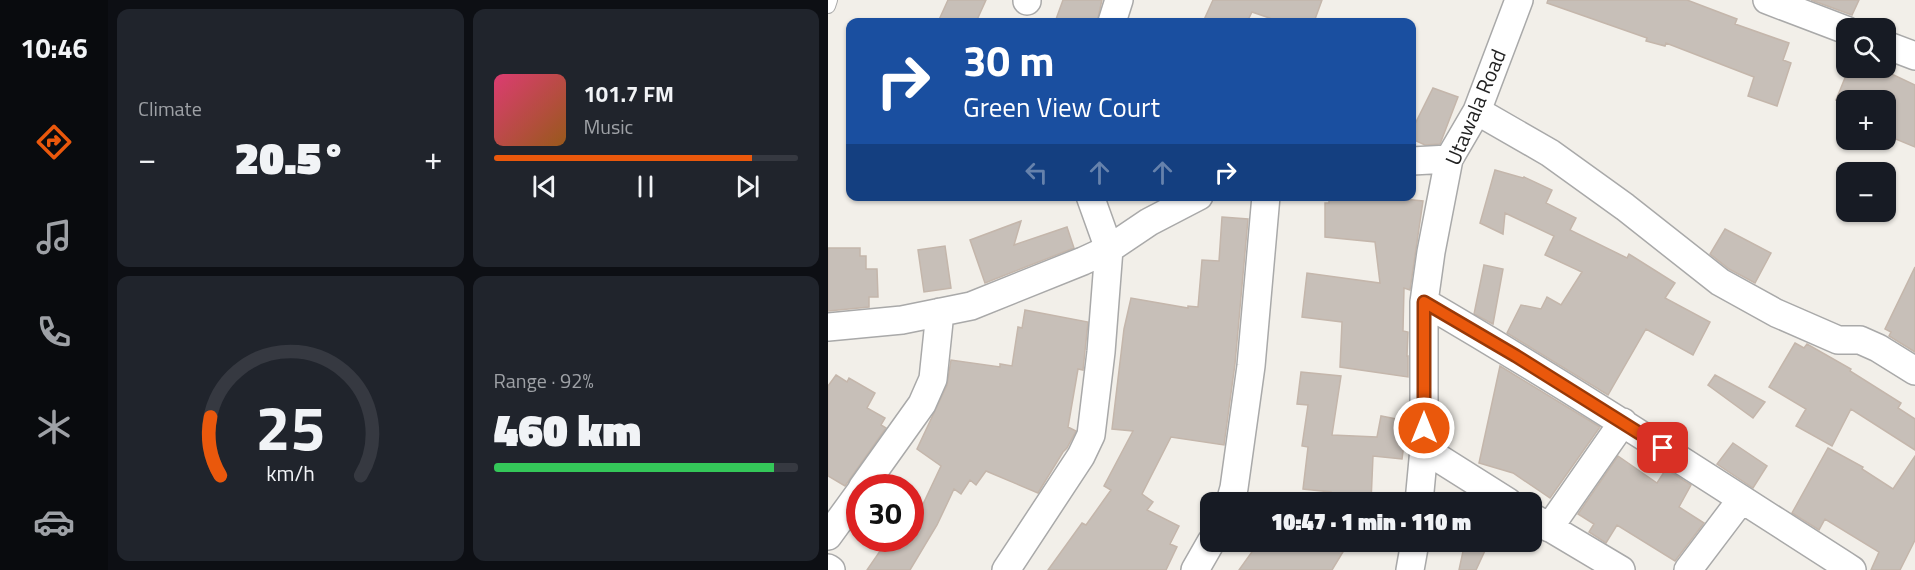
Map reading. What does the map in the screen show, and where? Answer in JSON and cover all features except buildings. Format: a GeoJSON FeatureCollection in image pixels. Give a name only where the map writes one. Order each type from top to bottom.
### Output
{"type":"FeatureCollection","features":[{"type":"Feature","properties":{"kind":"street"},"geometry":{"type":"LineString","coordinates":[[1113,18],[1119,0]]}},
{"type":"Feature","properties":{"kind":"street","name":"Utawala Road"},"geometry":{"type":"LineString","coordinates":[[1420,492],[1424,449],[1424,302],[1449,159],[1477,111],[1519,0]]}},
{"type":"Feature","properties":{"kind":"street"},"geometry":{"type":"LineString","coordinates":[[1767,0],[1836,26]]}},
{"type":"Feature","properties":{"kind":"street"},"geometry":{"type":"LineString","coordinates":[[1896,49],[1915,56]]}},
{"type":"Feature","properties":{"kind":"street"},"geometry":{"type":"LineString","coordinates":[[1477,111],[1550,153],[1720,282],[1776,313],[1838,340],[1860,340],[1878,348],[1915,371]]}},
{"type":"Feature","properties":{"kind":"street"},"geometry":{"type":"LineString","coordinates":[[1416,161],[1449,159]]}},
{"type":"Feature","properties":{"kind":"street"},"geometry":{"type":"LineString","coordinates":[[1006,570],[1081,456],[1091,435],[1101,352],[1109,249],[1092,201]]}},
{"type":"Feature","properties":{"kind":"street"},"geometry":{"type":"LineString","coordinates":[[828,327],[902,320],[971,306],[1109,249],[1149,222],[1189,201]]}},
{"type":"Feature","properties":{"kind":"street"},"geometry":{"type":"LineString","coordinates":[[1233,492],[1251,366],[1266,201]]}},
{"type":"Feature","properties":{"kind":"street"},"geometry":{"type":"LineString","coordinates":[[1424,302],[1623,422],[1852,570]]}},
{"type":"Feature","properties":{"kind":"street"},"geometry":{"type":"LineString","coordinates":[[872,474],[922,404],[933,379],[940,312]]}},
{"type":"Feature","properties":{"kind":"street"},"geometry":{"type":"LineString","coordinates":[[1542,520],[1623,422]]}},
{"type":"Feature","properties":{"kind":"street"},"geometry":{"type":"LineString","coordinates":[[1424,449],[1492,492]]}},
{"type":"Feature","properties":{"kind":"street"},"geometry":{"type":"LineString","coordinates":[[1688,570],[1741,500]]}},
{"type":"Feature","properties":{"kind":"street"},"geometry":{"type":"LineString","coordinates":[[828,536],[846,511]]}},
{"type":"Feature","properties":{"kind":"street"},"geometry":{"type":"LineString","coordinates":[[1542,523],[1621,570]]}},
{"type":"Feature","properties":{"kind":"street"},"geometry":{"type":"LineString","coordinates":[[1195,570],[1205,552]]}},
{"type":"Feature","properties":{"kind":"street"},"geometry":{"type":"LineString","coordinates":[[1410,570],[1413,552]]}},
{"type":"Feature","properties":{"kind":"lane"},"geometry":{"type":"LineString","coordinates":[[828,6],[830,0]]}},
{"type":"Feature","properties":{"kind":"route"},"geometry":{"type":"LineString","coordinates":[[1424,428],[1424,302],[1516,356],[1663,448]]}}]}
